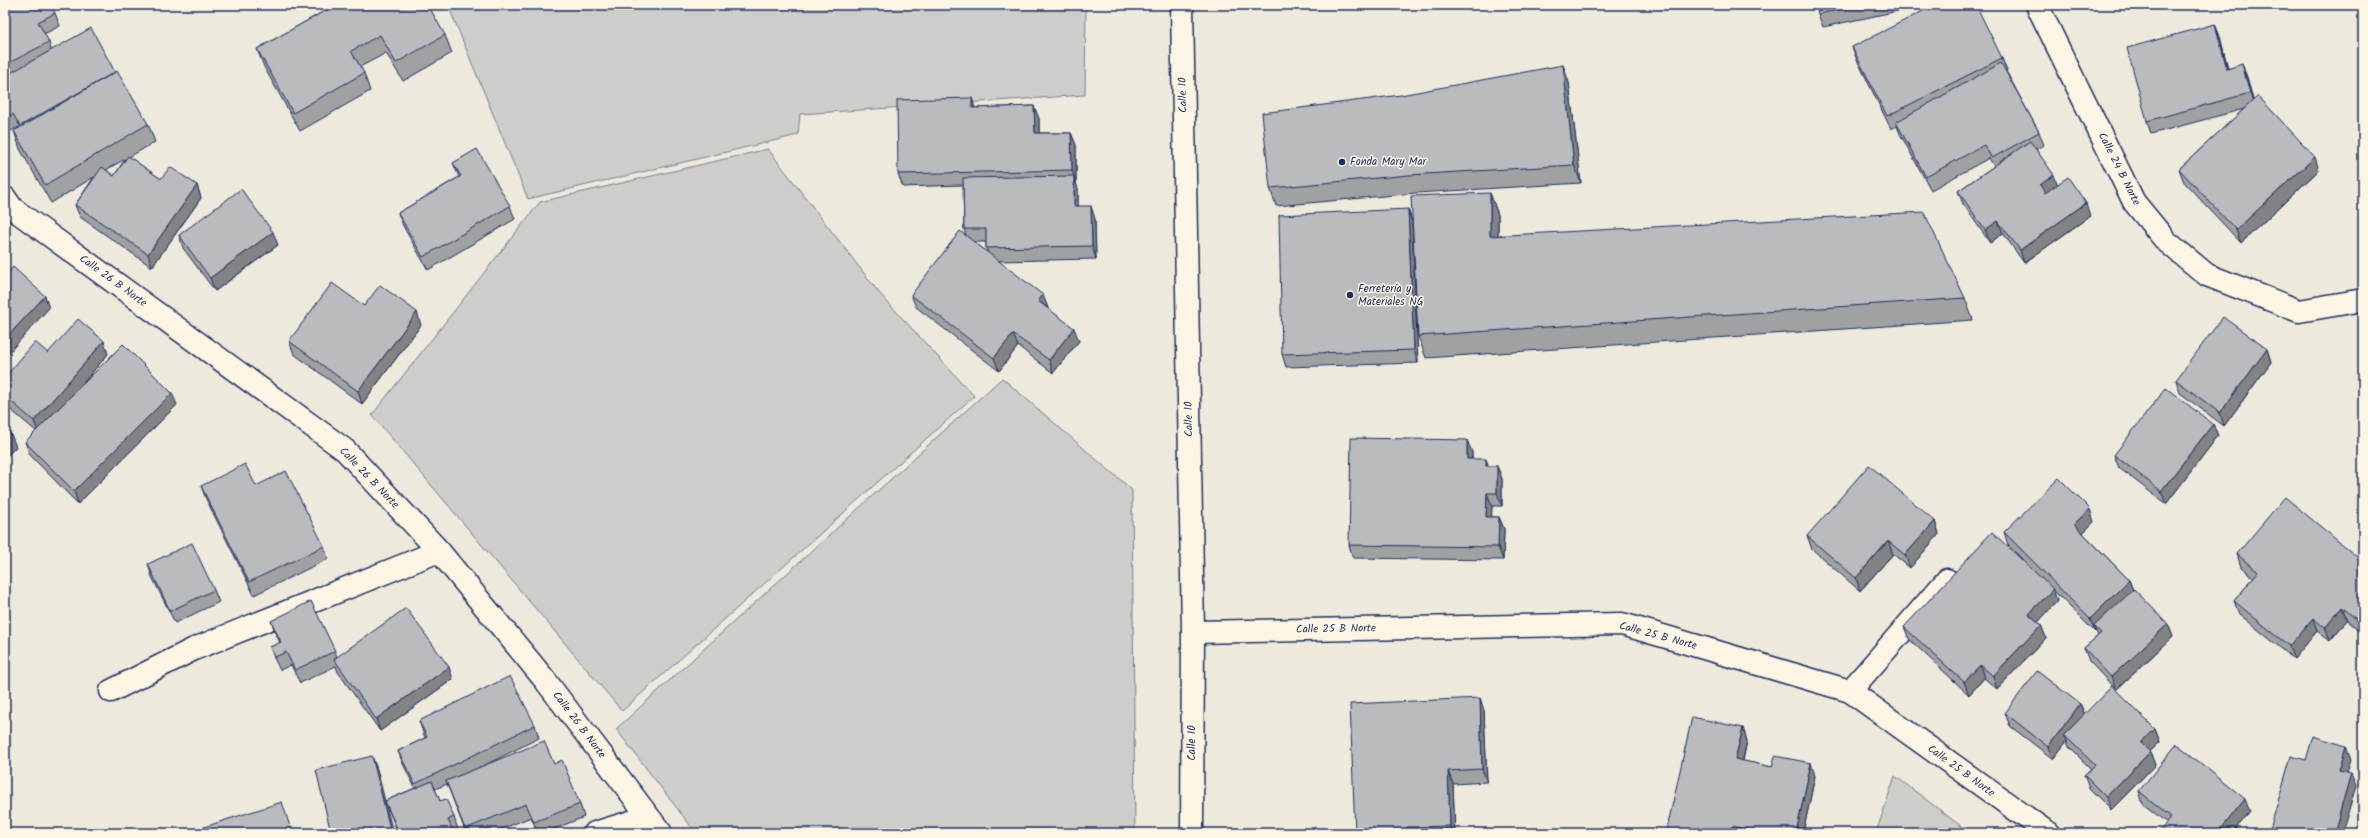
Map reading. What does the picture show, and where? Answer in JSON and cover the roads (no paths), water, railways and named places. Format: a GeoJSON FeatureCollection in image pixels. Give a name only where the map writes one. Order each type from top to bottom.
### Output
{"type":"FeatureCollection","features":[{"type":"Feature","properties":{"kind":"street","name":"Calle 10"},"geometry":{"type":"LineString","coordinates":[[1182,5],[1193,632],[1192,833]]}},
{"type":"Feature","properties":{"kind":"street","name":"Calle 24 B Norte"},"geometry":{"type":"LineString","coordinates":[[2037,5],[2134,202],[2166,241],[2207,275],[2299,311],[2363,300]]}},
{"type":"Feature","properties":{"kind":"street","name":"Calle 26 B Norte"},"geometry":{"type":"LineString","coordinates":[[5,198],[12,208],[345,450],[439,551],[545,680],[647,817],[661,833]]}},
{"type":"Feature","properties":{"kind":"street"},"geometry":{"type":"LineString","coordinates":[[111,691],[194,649],[439,551]]}},
{"type":"Feature","properties":{"kind":"street"},"geometry":{"type":"LineString","coordinates":[[1850,691],[1947,580]]}},
{"type":"Feature","properties":{"kind":"street","name":"Calle 25 B Norte"},"geometry":{"type":"LineString","coordinates":[[1193,632],[1622,624],[1850,691],[2048,833]]}},
{"type":"Feature","properties":{"kind":"street"},"geometry":{"type":"LineString","coordinates":[[595,833],[647,817]]}},
{"type":"Feature","properties":{"kind":"place","name":"Fonda Mary Mar"},"geometry":{"type":"Point","coordinates":[1342,162]}},
{"type":"Feature","properties":{"kind":"place","name":"Ferretería y Materiales NG"},"geometry":{"type":"Point","coordinates":[1350,295]}}]}
